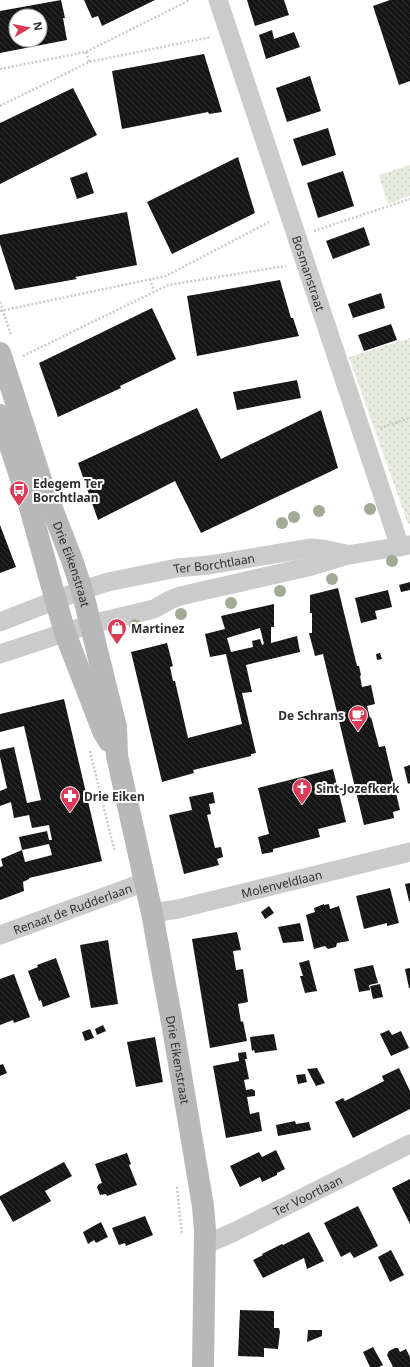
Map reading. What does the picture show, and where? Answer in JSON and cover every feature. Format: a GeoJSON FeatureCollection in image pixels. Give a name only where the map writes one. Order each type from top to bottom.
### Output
{"type":"FeatureCollection","features":[{"type":"Feature","properties":{"kind":"street","name":"Bosmanstraat"},"geometry":{"type":"LineString","coordinates":[[218,0],[362,434],[405,546]]}},
{"type":"Feature","properties":{"kind":"street","name":"Drie Eikenstraat"},"geometry":{"type":"LineString","coordinates":[[10,350],[42,483],[72,560],[91,624],[116,727],[118,756],[152,913],[203,1206],[205,1245],[203,1367]]}},
{"type":"Feature","properties":{"kind":"street","name":"Drie Eikenstraat"},"geometry":{"type":"LineString","coordinates":[[0,415],[26,497],[65,633],[103,731],[118,756]]}},
{"type":"Feature","properties":{"kind":"street","name":"Ter Borchtlaan"},"geometry":{"type":"LineString","coordinates":[[0,654],[91,624],[154,609],[180,596],[312,566],[348,555],[405,546]]}},
{"type":"Feature","properties":{"kind":"street","name":"Ter Borchtlaan"},"geometry":{"type":"LineString","coordinates":[[0,622],[82,590],[108,582],[177,568],[209,566],[310,548],[348,555]]}},
{"type":"Feature","properties":{"kind":"street","name":"Molenveldlaan"},"geometry":{"type":"LineString","coordinates":[[152,913],[178,909],[410,852]]}},
{"type":"Feature","properties":{"kind":"street","name":"Renaat de Rudderlaan"},"geometry":{"type":"LineString","coordinates":[[0,935],[145,882]]}},
{"type":"Feature","properties":{"kind":"street","name":"Ter Voortlaan"},"geometry":{"type":"LineString","coordinates":[[205,1245],[410,1144]]}},
{"type":"Feature","properties":{"kind":"path"},"geometry":{"type":"LineString","coordinates":[[0,69],[86,52],[190,0]]}},
{"type":"Feature","properties":{"kind":"path"},"geometry":{"type":"LineString","coordinates":[[0,106],[88,62],[229,34]]}},
{"type":"Feature","properties":{"kind":"path"},"geometry":{"type":"LineString","coordinates":[[86,52],[88,62]]}},
{"type":"Feature","properties":{"kind":"path"},"geometry":{"type":"LineString","coordinates":[[296,237],[410,199]]}},
{"type":"Feature","properties":{"kind":"path"},"geometry":{"type":"LineString","coordinates":[[1,311],[166,276],[288,212]]}},
{"type":"Feature","properties":{"kind":"path"},"geometry":{"type":"LineString","coordinates":[[0,302],[10,350],[168,285],[304,262]]}},
{"type":"Feature","properties":{"kind":"path"},"geometry":{"type":"LineString","coordinates":[[150,279],[154,291]]}},
{"type":"Feature","properties":{"kind":"path"},"geometry":{"type":"LineString","coordinates":[[362,434],[410,418]]}},
{"type":"Feature","properties":{"kind":"path"},"geometry":{"type":"LineString","coordinates":[[88,745],[113,845],[118,855]]}},
{"type":"Feature","properties":{"kind":"path"},"geometry":{"type":"LineString","coordinates":[[176,1184],[183,1238]]}},
{"type":"Feature","properties":{"kind":"shaded area"},"geometry":{"type":"Polygon","coordinates":[[[410,165],[410,196],[388,204],[379,175],[410,165]]]}},
{"type":"Feature","properties":{"kind":"shaded area"},"geometry":{"type":"Polygon","coordinates":[[[410,338],[410,524],[408,524],[349,357],[410,338]]]}},
{"type":"Feature","properties":{"kind":"building"},"geometry":{"type":"Polygon","coordinates":[[[61,0],[65,18],[63,18],[67,40],[48,44],[48,8],[17,8],[61,0]]]}},
{"type":"Feature","properties":{"kind":"building"},"geometry":{"type":"Polygon","coordinates":[[[84,0],[155,0],[102,26],[98,16],[92,18],[84,0]]]}},
{"type":"Feature","properties":{"kind":"building"},"geometry":{"type":"Polygon","coordinates":[[[247,0],[284,0],[289,15],[255,26],[247,0]]]}},
{"type":"Feature","properties":{"kind":"building"},"geometry":{"type":"Polygon","coordinates":[[[390,0],[410,0],[410,81],[399,85],[373,6],[390,0]]]}},
{"type":"Feature","properties":{"kind":"building"},"geometry":{"type":"Polygon","coordinates":[[[8,10],[8,48],[26,48],[0,53],[0,11],[8,10]]]}},
{"type":"Feature","properties":{"kind":"building"},"geometry":{"type":"Polygon","coordinates":[[[272,30],[274,39],[294,32],[300,47],[266,59],[259,35],[272,30]]]}},
{"type":"Feature","properties":{"kind":"building"},"geometry":{"type":"Polygon","coordinates":[[[204,54],[222,112],[209,114],[208,112],[122,129],[112,71],[204,54]]]}},
{"type":"Feature","properties":{"kind":"building"},"geometry":{"type":"Polygon","coordinates":[[[310,76],[321,111],[287,122],[276,88],[310,76]]]}},
{"type":"Feature","properties":{"kind":"building"},"geometry":{"type":"Polygon","coordinates":[[[73,88],[97,135],[0,184],[0,123],[73,88]]]}},
{"type":"Feature","properties":{"kind":"building"},"geometry":{"type":"Polygon","coordinates":[[[328,128],[336,155],[302,166],[293,139],[328,128]]]}},
{"type":"Feature","properties":{"kind":"building"},"geometry":{"type":"Polygon","coordinates":[[[238,157],[255,213],[172,254],[147,202],[238,157]]]}},
{"type":"Feature","properties":{"kind":"building"},"geometry":{"type":"Polygon","coordinates":[[[343,171],[354,206],[318,218],[307,183],[343,171]]]}},
{"type":"Feature","properties":{"kind":"building"},"geometry":{"type":"Polygon","coordinates":[[[87,172],[94,193],[77,199],[70,178],[87,172]]]}},
{"type":"Feature","properties":{"kind":"building"},"geometry":{"type":"Polygon","coordinates":[[[127,212],[137,265],[75,277],[77,279],[15,290],[0,244],[0,235],[127,212]]]}},
{"type":"Feature","properties":{"kind":"building"},"geometry":{"type":"Polygon","coordinates":[[[364,227],[370,245],[333,259],[326,241],[364,227]]]}},
{"type":"Feature","properties":{"kind":"building"},"geometry":{"type":"Polygon","coordinates":[[[280,280],[291,318],[293,318],[299,336],[197,356],[187,296],[280,280]]]}},
{"type":"Feature","properties":{"kind":"building"},"geometry":{"type":"Polygon","coordinates":[[[381,293],[385,308],[353,318],[348,304],[381,293]]]}},
{"type":"Feature","properties":{"kind":"building"},"geometry":{"type":"Polygon","coordinates":[[[152,308],[176,359],[120,386],[121,388],[58,417],[39,363],[152,308]]]}},
{"type":"Feature","properties":{"kind":"building"},"geometry":{"type":"Polygon","coordinates":[[[391,324],[397,340],[364,351],[358,335],[391,324]]]}},
{"type":"Feature","properties":{"kind":"building"},"geometry":{"type":"Polygon","coordinates":[[[297,380],[301,398],[237,410],[233,392],[297,380]]]}},
{"type":"Feature","properties":{"kind":"building"},"geometry":{"type":"Polygon","coordinates":[[[197,408],[221,459],[321,410],[338,468],[201,533],[175,481],[98,520],[78,463],[197,408]]]}},
{"type":"Feature","properties":{"kind":"building"},"geometry":{"type":"Polygon","coordinates":[[[0,525],[16,567],[0,573],[0,525]]]}},
{"type":"Feature","properties":{"kind":"building"},"geometry":{"type":"Polygon","coordinates":[[[410,582],[410,590],[401,592],[399,585],[410,582]]]}},
{"type":"Feature","properties":{"kind":"building","name":"De Schrans"},"geometry":{"type":"Polygon","coordinates":[[[338,588],[357,666],[359,666],[362,687],[371,685],[375,704],[367,706],[379,747],[385,746],[400,810],[393,812],[394,818],[364,825],[323,654],[315,656],[309,633],[312,633],[310,595],[338,588]]]}},
{"type":"Feature","properties":{"kind":"building"},"geometry":{"type":"Polygon","coordinates":[[[388,590],[392,607],[375,611],[377,619],[361,623],[355,598],[388,590]]]}},
{"type":"Feature","properties":{"kind":"building"},"geometry":{"type":"Polygon","coordinates":[[[274,604],[274,627],[271,627],[271,643],[297,636],[300,652],[246,665],[252,692],[242,693],[256,753],[251,754],[251,756],[193,770],[194,773],[162,782],[131,652],[167,643],[173,666],[170,667],[173,681],[175,681],[188,738],[242,724],[226,654],[210,657],[205,634],[225,629],[221,616],[274,604]],[[260,628],[227,638],[231,652],[253,647],[252,641],[260,639],[262,645],[264,644],[260,628]]]}},
{"type":"Feature","properties":{"kind":"building"},"geometry":{"type":"Polygon","coordinates":[[[380,653],[382,659],[377,660],[376,654],[380,653]]]}},
{"type":"Feature","properties":{"kind":"building"},"geometry":{"type":"Polygon","coordinates":[[[64,699],[102,861],[29,878],[23,882],[24,891],[0,900],[0,867],[3,866],[1,859],[22,850],[19,837],[47,831],[49,840],[52,840],[49,825],[32,828],[29,815],[14,818],[11,802],[0,806],[0,791],[7,788],[0,757],[0,750],[14,747],[27,803],[41,800],[24,726],[0,732],[0,714],[64,699]],[[49,844],[22,850],[25,862],[52,855],[49,844]]]}},
{"type":"Feature","properties":{"kind":"building"},"geometry":{"type":"Polygon","coordinates":[[[410,765],[410,783],[408,784],[404,767],[410,765]]]}},
{"type":"Feature","properties":{"kind":"building","name":"Sint-Jozefkerk"},"geometry":{"type":"Polygon","coordinates":[[[333,769],[346,822],[318,829],[320,837],[273,849],[273,852],[262,854],[258,837],[269,834],[258,788],[333,769]]]}},
{"type":"Feature","properties":{"kind":"building"},"geometry":{"type":"Polygon","coordinates":[[[213,792],[215,803],[209,804],[211,814],[207,815],[215,848],[221,847],[223,857],[217,859],[219,865],[184,874],[169,815],[192,810],[189,797],[213,792]]]}},
{"type":"Feature","properties":{"kind":"building"},"geometry":{"type":"Polygon","coordinates":[[[410,883],[410,901],[409,901],[405,884],[410,883]]]}},
{"type":"Feature","properties":{"kind":"building"},"geometry":{"type":"Polygon","coordinates":[[[390,888],[399,923],[387,926],[387,923],[364,929],[356,896],[390,888]]]}},
{"type":"Feature","properties":{"kind":"building"},"geometry":{"type":"Polygon","coordinates":[[[324,904],[329,904],[330,909],[339,906],[349,941],[337,943],[336,947],[328,949],[325,946],[314,949],[306,915],[315,912],[314,908],[324,904]]]}},
{"type":"Feature","properties":{"kind":"building"},"geometry":{"type":"Polygon","coordinates":[[[269,906],[274,913],[265,919],[261,912],[269,906]]]}},
{"type":"Feature","properties":{"kind":"building"},"geometry":{"type":"Polygon","coordinates":[[[300,923],[304,941],[283,943],[278,927],[300,923]]]}},
{"type":"Feature","properties":{"kind":"building"},"geometry":{"type":"Polygon","coordinates":[[[237,932],[241,950],[233,951],[236,970],[243,969],[248,1002],[238,1004],[241,1022],[243,1021],[247,1041],[210,1048],[192,939],[237,932]]]}},
{"type":"Feature","properties":{"kind":"building"},"geometry":{"type":"Polygon","coordinates":[[[108,940],[118,1004],[91,1008],[80,945],[108,940]]]}},
{"type":"Feature","properties":{"kind":"building"},"geometry":{"type":"Polygon","coordinates":[[[56,958],[70,997],[43,1007],[41,1000],[39,1001],[28,971],[38,967],[37,965],[56,958]]]}},
{"type":"Feature","properties":{"kind":"building"},"geometry":{"type":"Polygon","coordinates":[[[309,960],[317,991],[305,993],[300,976],[303,976],[299,963],[309,960]]]}},
{"type":"Feature","properties":{"kind":"building"},"geometry":{"type":"Polygon","coordinates":[[[373,965],[378,983],[369,985],[370,990],[359,992],[354,969],[373,965]]]}},
{"type":"Feature","properties":{"kind":"building"},"geometry":{"type":"Polygon","coordinates":[[[410,968],[410,988],[409,988],[405,969],[410,968]]]}},
{"type":"Feature","properties":{"kind":"building"},"geometry":{"type":"Polygon","coordinates":[[[14,974],[30,1017],[14,1023],[13,1020],[0,1025],[0,979],[14,974]]]}},
{"type":"Feature","properties":{"kind":"building"},"geometry":{"type":"Polygon","coordinates":[[[380,984],[383,997],[373,999],[370,986],[380,984]]]}},
{"type":"Feature","properties":{"kind":"building"},"geometry":{"type":"Polygon","coordinates":[[[103,1025],[106,1031],[97,1035],[95,1029],[103,1025]]]}},
{"type":"Feature","properties":{"kind":"building"},"geometry":{"type":"Polygon","coordinates":[[[90,1029],[94,1038],[85,1041],[82,1032],[90,1029]]]}},
{"type":"Feature","properties":{"kind":"building"},"geometry":{"type":"Polygon","coordinates":[[[389,1030],[392,1035],[401,1031],[409,1048],[391,1056],[380,1034],[389,1030]]]}},
{"type":"Feature","properties":{"kind":"building"},"geometry":{"type":"Polygon","coordinates":[[[274,1034],[277,1050],[255,1053],[254,1050],[252,1051],[250,1037],[274,1034]]]}},
{"type":"Feature","properties":{"kind":"building"},"geometry":{"type":"Polygon","coordinates":[[[155,1037],[163,1082],[136,1087],[127,1042],[155,1037]]]}},
{"type":"Feature","properties":{"kind":"building"},"geometry":{"type":"Polygon","coordinates":[[[246,1052],[247,1059],[245,1059],[249,1079],[244,1080],[246,1090],[252,1089],[255,1091],[255,1096],[247,1097],[250,1114],[259,1112],[262,1131],[226,1138],[213,1066],[239,1061],[238,1053],[246,1052]]]}},
{"type":"Feature","properties":{"kind":"building"},"geometry":{"type":"Polygon","coordinates":[[[3,1064],[7,1073],[0,1076],[0,1065],[3,1064]]]}},
{"type":"Feature","properties":{"kind":"building"},"geometry":{"type":"Polygon","coordinates":[[[317,1068],[325,1083],[316,1086],[307,1069],[317,1068]]]}},
{"type":"Feature","properties":{"kind":"building"},"geometry":{"type":"Polygon","coordinates":[[[399,1068],[410,1091],[410,1109],[353,1138],[335,1102],[343,1098],[345,1101],[384,1081],[382,1076],[399,1068]]]}},
{"type":"Feature","properties":{"kind":"building"},"geometry":{"type":"Polygon","coordinates":[[[305,1074],[307,1082],[298,1084],[296,1075],[305,1074]]]}},
{"type":"Feature","properties":{"kind":"building"},"geometry":{"type":"Polygon","coordinates":[[[295,1121],[296,1124],[309,1122],[311,1130],[278,1136],[276,1125],[295,1121]]]}},
{"type":"Feature","properties":{"kind":"building"},"geometry":{"type":"Polygon","coordinates":[[[276,1150],[285,1169],[277,1173],[277,1175],[262,1182],[260,1177],[240,1187],[230,1166],[259,1152],[262,1157],[276,1150]]]}},
{"type":"Feature","properties":{"kind":"building"},"geometry":{"type":"Polygon","coordinates":[[[127,1153],[131,1164],[129,1165],[137,1185],[107,1196],[106,1194],[100,1195],[97,1187],[102,1183],[95,1164],[127,1153]]]}},
{"type":"Feature","properties":{"kind":"building"},"geometry":{"type":"Polygon","coordinates":[[[64,1162],[72,1176],[45,1191],[51,1201],[13,1222],[0,1199],[0,1196],[64,1162]]]}},
{"type":"Feature","properties":{"kind":"building"},"geometry":{"type":"Polygon","coordinates":[[[410,1179],[410,1224],[392,1188],[410,1179]]]}},
{"type":"Feature","properties":{"kind":"building"},"geometry":{"type":"Polygon","coordinates":[[[358,1206],[378,1246],[354,1258],[350,1252],[341,1257],[324,1223],[358,1206]]]}},
{"type":"Feature","properties":{"kind":"building"},"geometry":{"type":"Polygon","coordinates":[[[145,1216],[153,1235],[126,1246],[125,1243],[119,1245],[112,1228],[145,1216]]]}},
{"type":"Feature","properties":{"kind":"building"},"geometry":{"type":"Polygon","coordinates":[[[101,1222],[108,1237],[96,1243],[94,1240],[88,1244],[83,1232],[101,1222]]]}},
{"type":"Feature","properties":{"kind":"building"},"geometry":{"type":"Polygon","coordinates":[[[309,1232],[324,1261],[307,1269],[304,1258],[263,1278],[253,1260],[282,1244],[283,1245],[309,1232]]]}},
{"type":"Feature","properties":{"kind":"building"},"geometry":{"type":"Polygon","coordinates":[[[391,1250],[404,1275],[390,1282],[378,1257],[391,1250]]]}},
{"type":"Feature","properties":{"kind":"building"},"geometry":{"type":"Polygon","coordinates":[[[240,1310],[274,1311],[274,1328],[279,1328],[280,1332],[278,1349],[264,1348],[264,1357],[238,1356],[240,1310]]]}},
{"type":"Feature","properties":{"kind":"building"},"geometry":{"type":"Polygon","coordinates":[[[308,1330],[322,1330],[322,1336],[307,1342],[308,1330]]]}},
{"type":"Feature","properties":{"kind":"building"},"geometry":{"type":"Polygon","coordinates":[[[373,1347],[383,1365],[379,1367],[370,1367],[363,1352],[373,1347]]]}},
{"type":"Feature","properties":{"kind":"building"},"geometry":{"type":"Polygon","coordinates":[[[398,1348],[400,1352],[406,1349],[410,1357],[410,1367],[393,1367],[387,1355],[389,1351],[398,1348]]]}},
{"type":"Feature","properties":{"kind":"place","name":"Edegem Ter Borchtlaan"},"geometry":{"type":"Point","coordinates":[19,507]}},
{"type":"Feature","properties":{"kind":"place","name":"Martinez"},"geometry":{"type":"Point","coordinates":[117,645]}},
{"type":"Feature","properties":{"kind":"place","name":"De Schrans"},"geometry":{"type":"Point","coordinates":[358,732]}},
{"type":"Feature","properties":{"kind":"place","name":"Sint-Jozefkerk"},"geometry":{"type":"Point","coordinates":[302,805]}},
{"type":"Feature","properties":{"kind":"place","name":"Drie Eiken"},"geometry":{"type":"Point","coordinates":[70,813]}}]}
